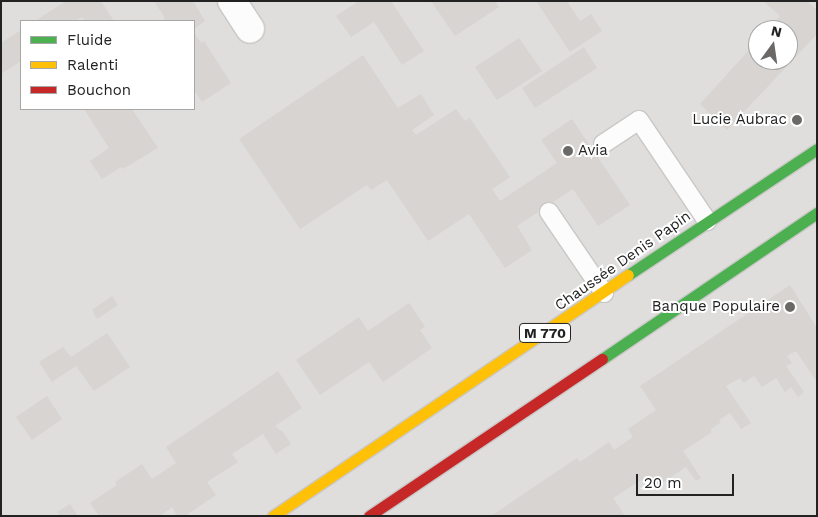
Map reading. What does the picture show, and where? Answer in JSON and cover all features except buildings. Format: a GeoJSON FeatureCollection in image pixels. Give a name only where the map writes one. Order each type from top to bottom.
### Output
{"type":"FeatureCollection","features":[{"type":"Feature","properties":{"kind":"main road","name":"Chaussée Denis Papin"},"geometry":{"type":"LineString","coordinates":[[273,516],[604,293],[707,221],[817,149]]}},
{"type":"Feature","properties":{"kind":"main road"},"geometry":{"type":"LineString","coordinates":[[382,512],[811,217]]}},
{"type":"Feature","properties":{"kind":"street"},"geometry":{"type":"LineString","coordinates":[[232,1],[250,29]]}},
{"type":"Feature","properties":{"kind":"lane"},"geometry":{"type":"LineString","coordinates":[[603,144],[639,120],[707,221]]}},
{"type":"Feature","properties":{"kind":"lane"},"geometry":{"type":"LineString","coordinates":[[550,212],[604,293]]}},
{"type":"Feature","properties":{"kind":"lane"},"geometry":{"type":"LineString","coordinates":[[811,217],[817,236]]}},
{"type":"Feature","properties":{"kind":"shaded area"},"geometry":{"type":"Polygon","coordinates":[[[1,1],[817,1],[817,516],[1,516],[1,1]]]}},
{"type":"Feature","properties":{"kind":"traffic: fast"},"geometry":{"type":"LineString","coordinates":[[628,275],[817,149]]}},
{"type":"Feature","properties":{"kind":"traffic: fast"},"geometry":{"type":"LineString","coordinates":[[602,359],[817,213]]}},
{"type":"Feature","properties":{"kind":"traffic: slow"},"geometry":{"type":"LineString","coordinates":[[273,516],[628,275]]}},
{"type":"Feature","properties":{"kind":"traffic: jam"},"geometry":{"type":"LineString","coordinates":[[369,516],[602,359]]}},
{"type":"Feature","properties":{"kind":"place","name":"Lucie Aubrac"},"geometry":{"type":"Point","coordinates":[797,120]}},
{"type":"Feature","properties":{"kind":"place","name":"Avia"},"geometry":{"type":"Point","coordinates":[568,151]}},
{"type":"Feature","properties":{"kind":"place","name":"Banque Populaire"},"geometry":{"type":"Point","coordinates":[790,307]}}]}
